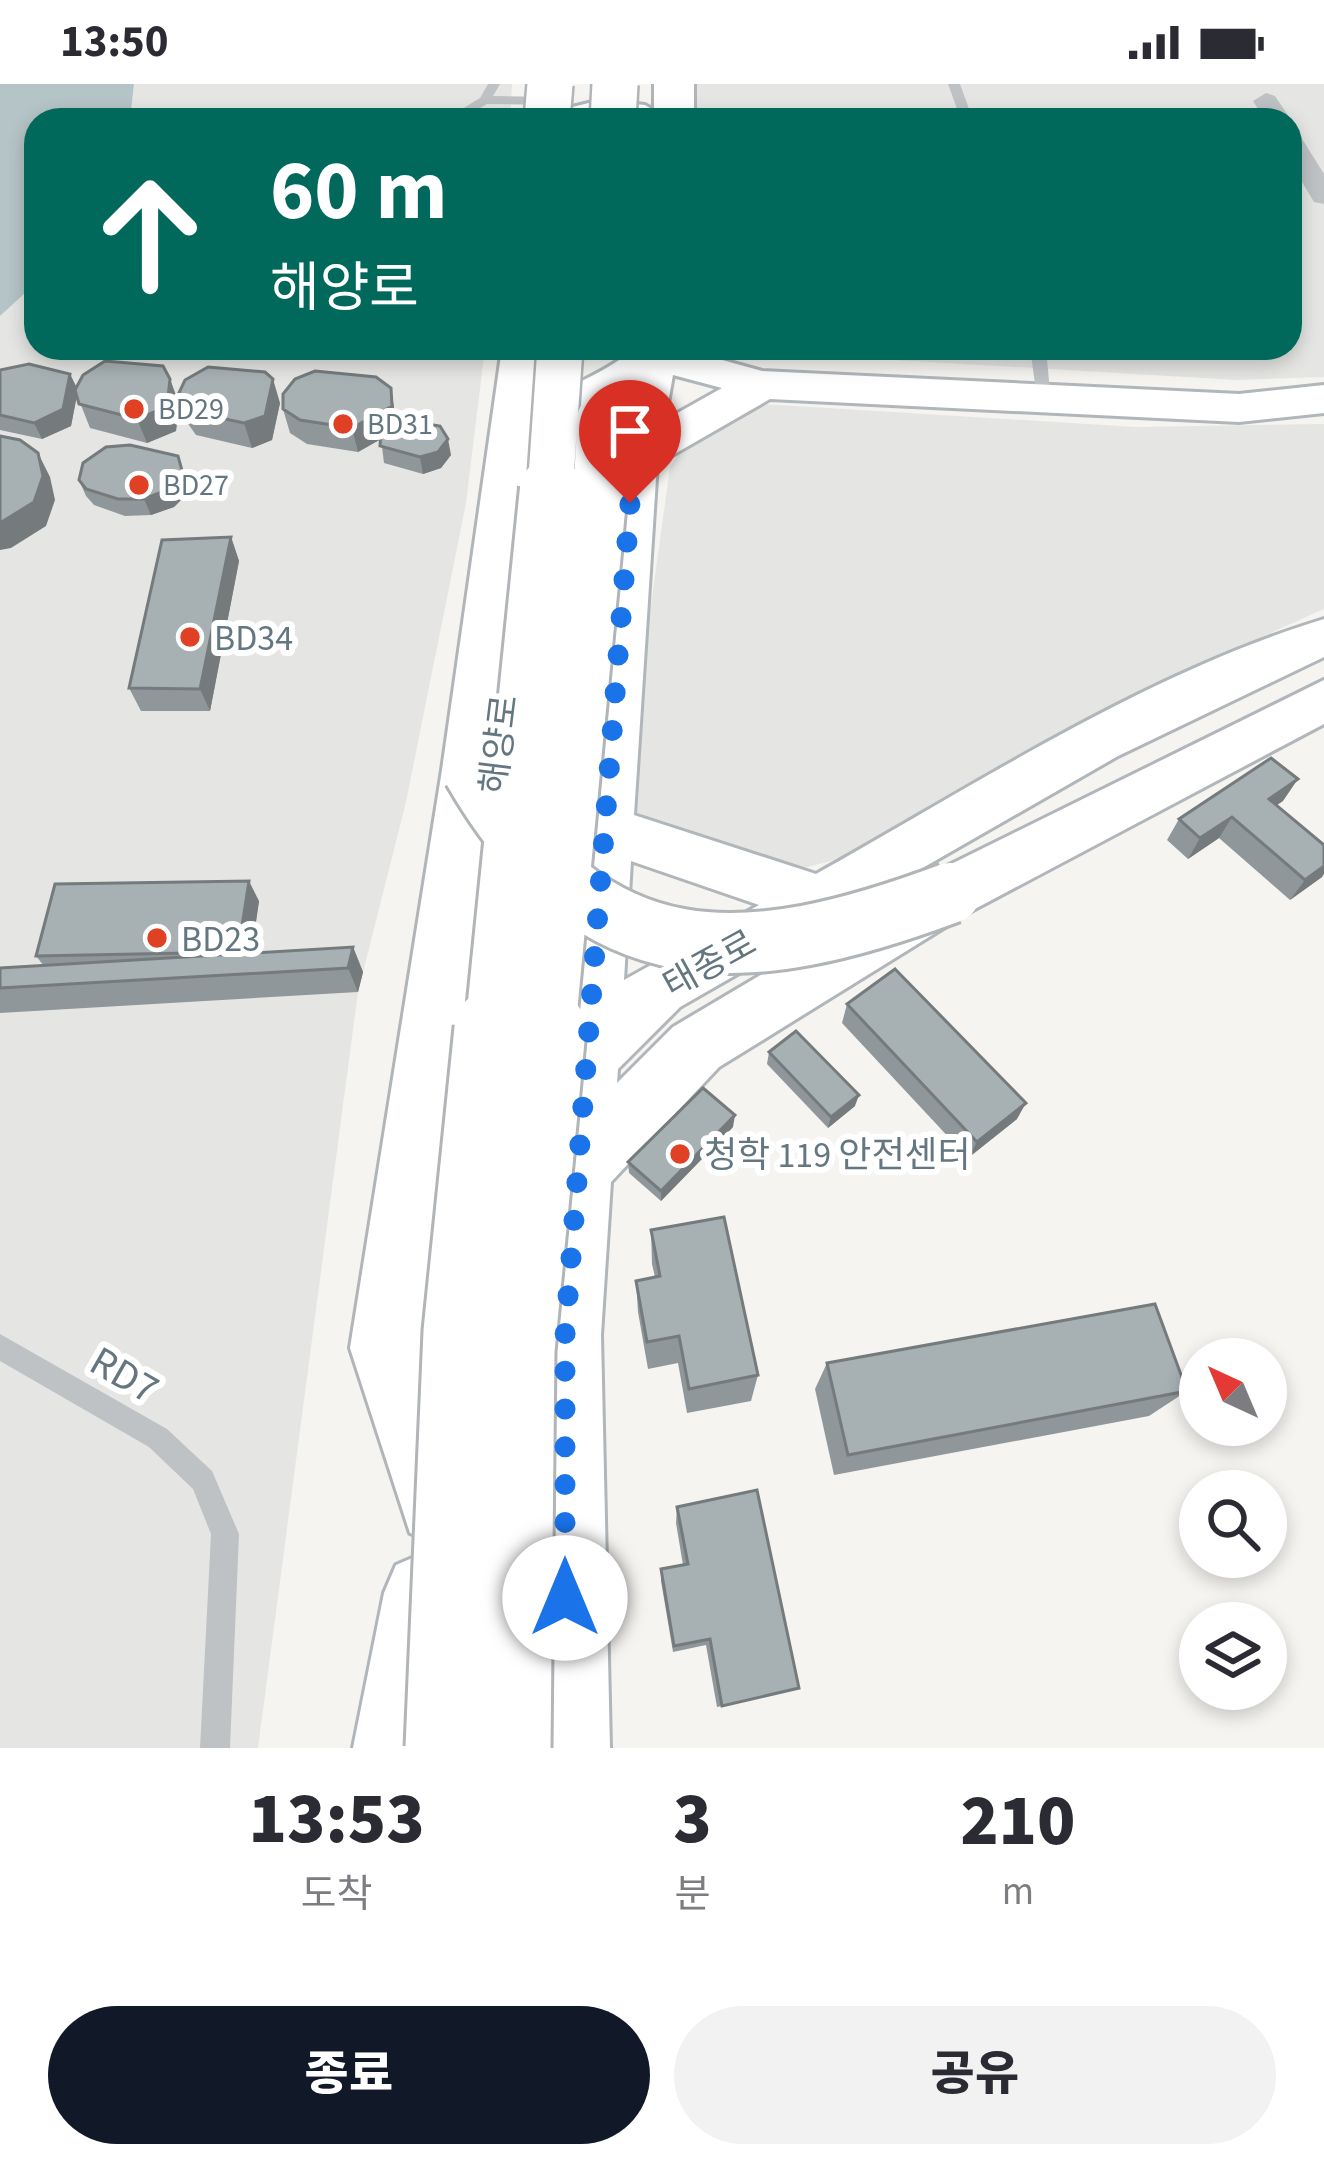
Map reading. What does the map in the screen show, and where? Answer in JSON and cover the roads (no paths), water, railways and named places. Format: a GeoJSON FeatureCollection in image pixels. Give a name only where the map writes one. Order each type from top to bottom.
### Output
{"type":"FeatureCollection","features":[{"type":"Feature","properties":{"kind":"highway"},"geometry":{"type":"LineString","coordinates":[[440,1503],[390,1348],[529,360]]}},
{"type":"Feature","properties":{"kind":"highway"},"geometry":{"type":"LineString","coordinates":[[510,1748],[514,1350],[572,522],[561,360]]}},
{"type":"Feature","properties":{"kind":"highway"},"geometry":{"type":"LineString","coordinates":[[446,1748],[464,1332],[572,522],[601,360]]}},
{"type":"Feature","properties":{"kind":"highway"},"geometry":{"type":"LineString","coordinates":[[473,770],[499,821],[536,864],[583,902],[640,931],[715,945],[789,942],[857,927],[950,892]]}},
{"type":"Feature","properties":{"kind":"main road"},"geometry":{"type":"LineString","coordinates":[[440,1503],[409,1329],[530,360]]}},
{"type":"Feature","properties":{"kind":"main road","name":"해양로"},"geometry":{"type":"LineString","coordinates":[[441,1194],[536,444],[573,401],[644,360]]}},
{"type":"Feature","properties":{"kind":"main road"},"geometry":{"type":"LineString","coordinates":[[568,1748],[565,1335],[634,457],[657,360]]}},
{"type":"Feature","properties":{"kind":"main road"},"geometry":{"type":"LineString","coordinates":[[686,360],[762,385],[1239,408],[1324,399]]}},
{"type":"Feature","properties":{"kind":"main road"},"geometry":{"type":"LineString","coordinates":[[634,457],[762,385]]}},
{"type":"Feature","properties":{"kind":"main road","name":"태종로"},"geometry":{"type":"LineString","coordinates":[[441,1194],[658,988],[821,902],[1099,741],[1283,651],[1324,638]]}},
{"type":"Feature","properties":{"kind":"main road","name":"태종로"},"geometry":{"type":"LineString","coordinates":[[578,1169],[697,1047],[950,892],[1324,700]]}},
{"type":"Feature","properties":{"kind":"main road"},"geometry":{"type":"LineString","coordinates":[[604,828],[821,902]]}},
{"type":"Feature","properties":{"kind":"main road"},"geometry":{"type":"LineString","coordinates":[[395,1748],[440,1503],[441,1194]]}},
{"type":"Feature","properties":{"kind":"street"},"geometry":{"type":"LineString","coordinates":[[1302,158],[1322,189]]}},
{"type":"Feature","properties":{"kind":"lane"},"geometry":{"type":"LineString","coordinates":[[485,100],[494,84]]}},
{"type":"Feature","properties":{"kind":"lane"},"geometry":{"type":"LineString","coordinates":[[471,108],[485,100],[570,101],[571,108]]}},
{"type":"Feature","properties":{"kind":"lane"},"geometry":{"type":"LineString","coordinates":[[1040,360],[1046,398]]}},
{"type":"Feature","properties":{"kind":"lane","name":"RD7"},"geometry":{"type":"LineString","coordinates":[[0,1347],[158,1438],[203,1480],[225,1534],[215,1748]]}},
{"type":"Feature","properties":{"kind":"place","name":"BD29"},"geometry":{"type":"Point","coordinates":[134,409]}},
{"type":"Feature","properties":{"kind":"place","name":"BD31"},"geometry":{"type":"Point","coordinates":[343,424]}},
{"type":"Feature","properties":{"kind":"place","name":"BD27"},"geometry":{"type":"Point","coordinates":[139,485]}},
{"type":"Feature","properties":{"kind":"place","name":"BD34"},"geometry":{"type":"Point","coordinates":[190,637]}},
{"type":"Feature","properties":{"kind":"place","name":"BD23"},"geometry":{"type":"Point","coordinates":[157,938]}},
{"type":"Feature","properties":{"kind":"place","name":"청학 119 안전센터"},"geometry":{"type":"Point","coordinates":[680,1154]}}]}
